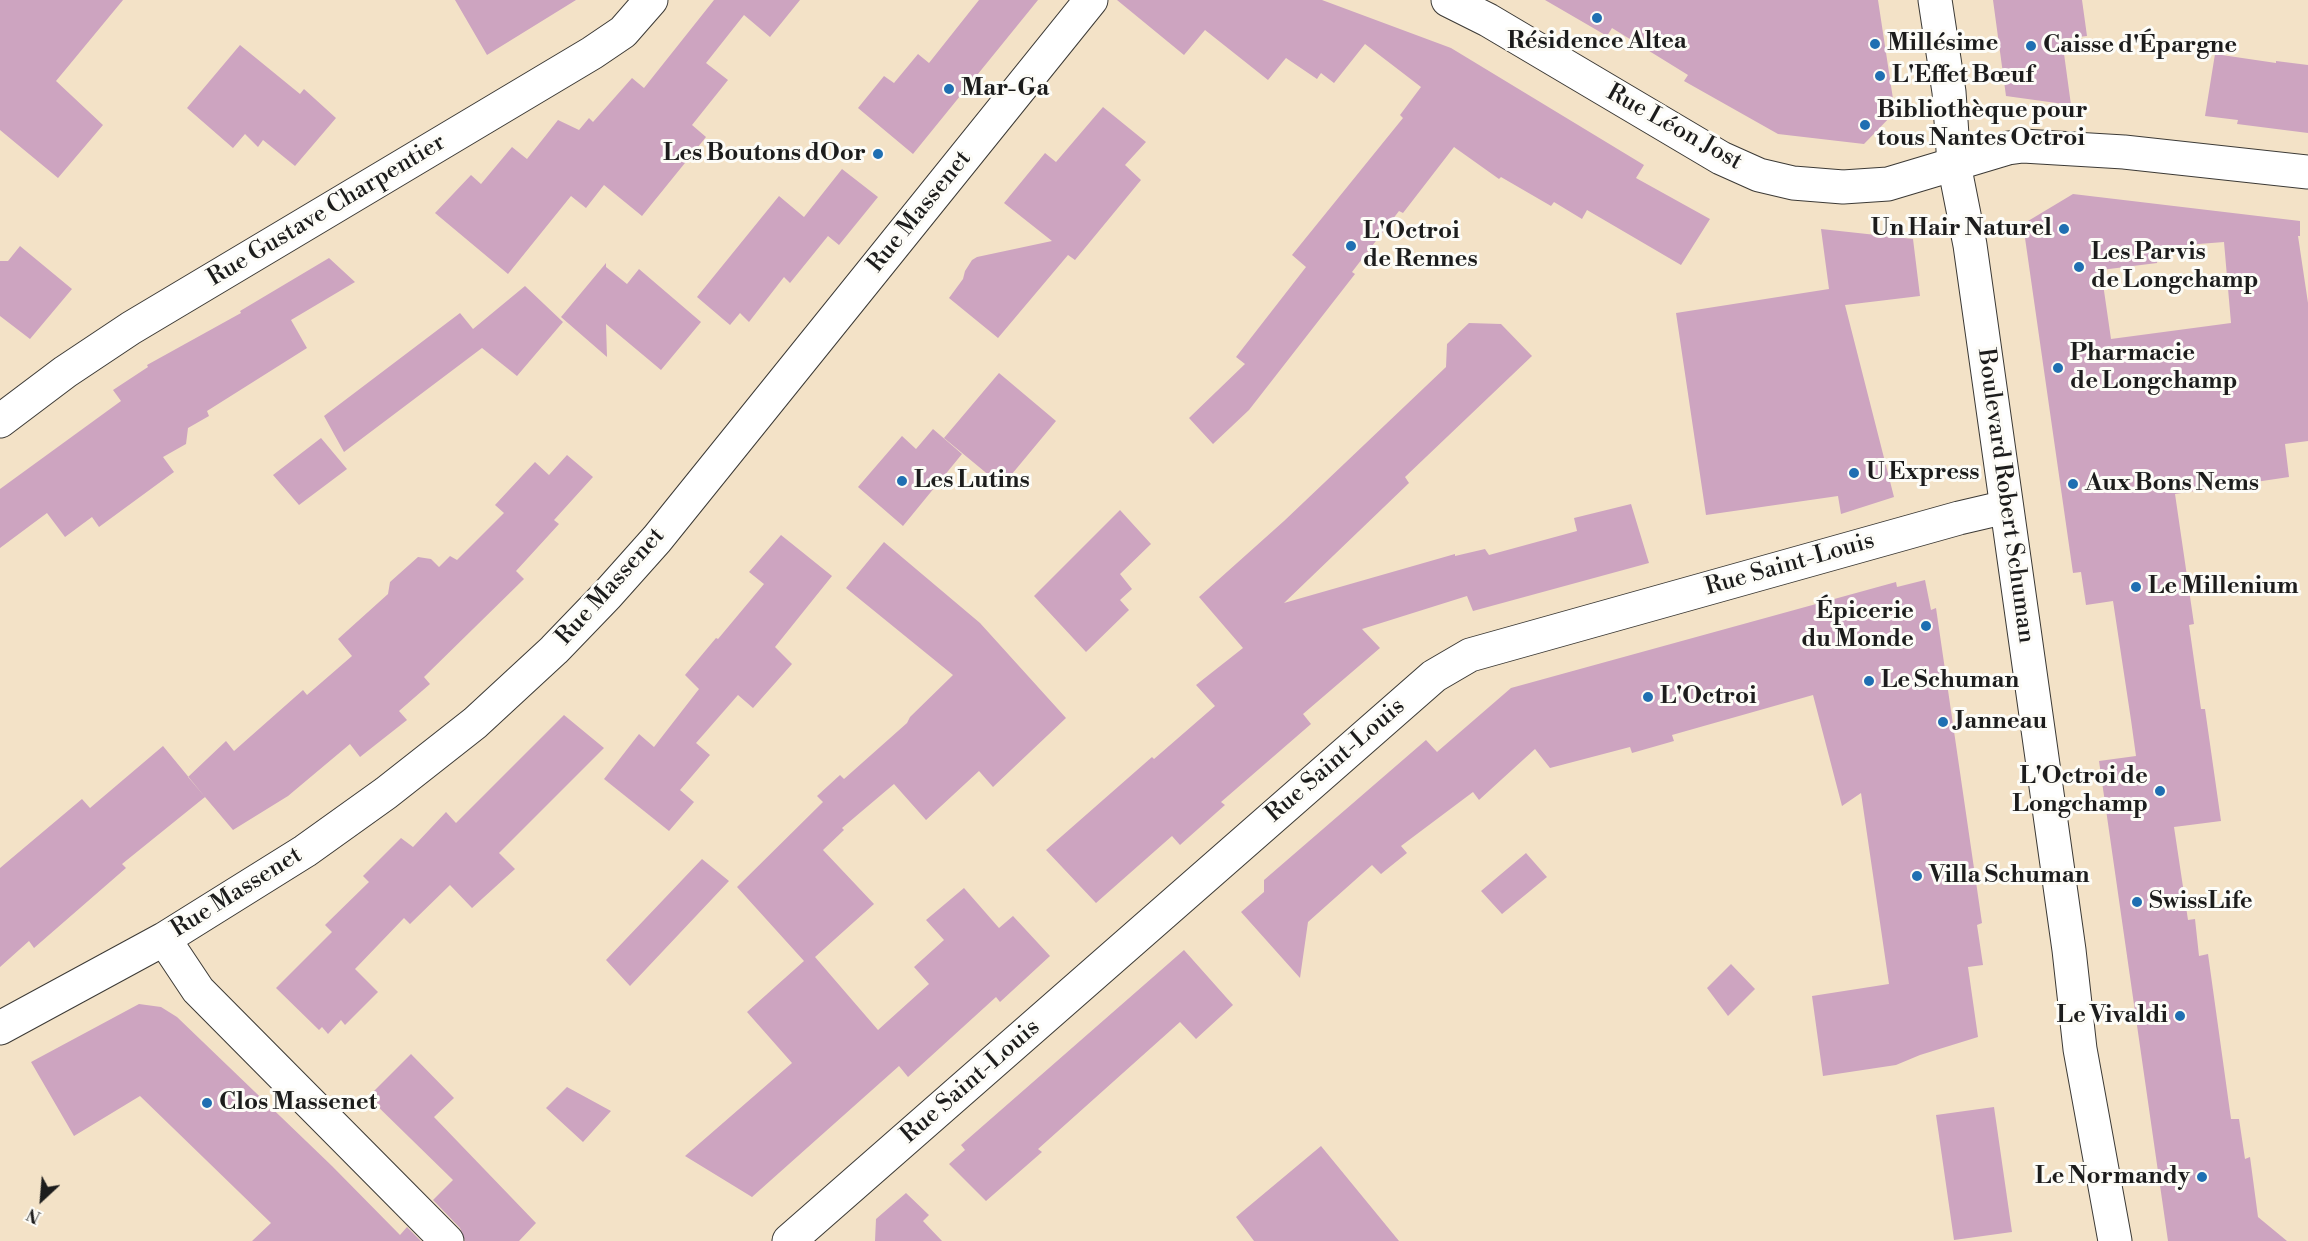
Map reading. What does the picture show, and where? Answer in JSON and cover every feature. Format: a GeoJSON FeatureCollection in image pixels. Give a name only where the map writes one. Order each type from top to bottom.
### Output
{"type":"FeatureCollection","features":[{"type":"Feature","properties":{"kind":"street","name":"Rue Gustave Charpentier"},"geometry":{"type":"LineString","coordinates":[[0,421],[65,372],[131,328],[592,53],[623,32],[651,0]]}},
{"type":"Feature","properties":{"kind":"street","name":"Rue Massenet"},"geometry":{"type":"LineString","coordinates":[[0,1028],[164,939],[305,851],[386,793],[475,723],[554,650],[607,596],[657,539],[1091,0]]}},
{"type":"Feature","properties":{"kind":"street","name":"Rue Léon Jost"},"geometry":{"type":"LineString","coordinates":[[1448,0],[1487,10],[1721,158],[1759,175],[1793,183],[1843,187],[1888,184],[2008,148],[2023,146],[2124,152],[2308,172]]}},
{"type":"Feature","properties":{"kind":"street","name":"Boulevard Robert Schuman"},"geometry":{"type":"LineString","coordinates":[[1935,0],[1948,92],[1954,164],[1970,245],[2069,950],[2079,1049],[2115,1241]]}},
{"type":"Feature","properties":{"kind":"street","name":"Rue Saint-Louis"},"geometry":{"type":"LineString","coordinates":[[804,1236],[1434,676],[1470,655],[1947,521],[2006,507]]}},
{"type":"Feature","properties":{"kind":"street"},"geometry":{"type":"LineString","coordinates":[[164,939],[198,990],[447,1241]]}},
{"type":"Feature","properties":{"kind":"building"},"geometry":{"type":"Polygon","coordinates":[[[0,0],[123,0],[56,81],[103,125],[58,178],[0,130],[0,0]]]}},
{"type":"Feature","properties":{"kind":"building"},"geometry":{"type":"Polygon","coordinates":[[[455,0],[576,0],[487,55],[455,0]]]}},
{"type":"Feature","properties":{"kind":"building"},"geometry":{"type":"Polygon","coordinates":[[[714,0],[800,0],[770,37],[744,15],[706,63],[728,80],[692,125],[706,137],[642,216],[604,185],[586,208],[571,196],[508,274],[435,213],[471,175],[481,184],[512,147],[527,159],[558,120],[579,130],[589,118],[593,122],[632,78],[644,88],[714,0]]]}},
{"type":"Feature","properties":{"kind":"building"},"geometry":{"type":"Polygon","coordinates":[[[979,0],[1038,0],[913,154],[858,108],[884,76],[894,83],[918,54],[929,63],[979,0]]]}},
{"type":"Feature","properties":{"kind":"building"},"geometry":{"type":"Polygon","coordinates":[[[1117,0],[1322,0],[1451,48],[1644,165],[1636,178],[1710,219],[1681,265],[1587,210],[1582,219],[1554,202],[1551,206],[1501,177],[1499,179],[1454,147],[1403,213],[1399,211],[1352,272],[1355,274],[1249,410],[1213,444],[1189,418],[1245,364],[1236,357],[1306,267],[1292,255],[1403,118],[1400,115],[1421,87],[1365,44],[1334,83],[1321,73],[1317,79],[1286,58],[1268,80],[1205,30],[1184,55],[1117,0]]]}},
{"type":"Feature","properties":{"kind":"building"},"geometry":{"type":"Polygon","coordinates":[[[1545,0],[1878,0],[1895,112],[1864,144],[1778,134],[1684,81],[1688,75],[1612,28],[1607,36],[1545,0]]]}},
{"type":"Feature","properties":{"kind":"building","name":"Caisse d'Épargne"},"geometry":{"type":"Polygon","coordinates":[[[1993,0],[2082,0],[2087,36],[2062,39],[2071,105],[2006,96],[1993,0]]]}},
{"type":"Feature","properties":{"kind":"building"},"geometry":{"type":"Polygon","coordinates":[[[240,45],[300,94],[304,89],[336,118],[295,166],[263,140],[258,147],[245,134],[233,148],[187,108],[240,45]]]}},
{"type":"Feature","properties":{"kind":"building"},"geometry":{"type":"Polygon","coordinates":[[[2215,54],[2308,65],[2308,133],[2237,124],[2238,120],[2205,116],[2215,54]]]}},
{"type":"Feature","properties":{"kind":"building"},"geometry":{"type":"Polygon","coordinates":[[[1103,107],[1146,142],[1125,165],[1141,180],[1075,260],[1068,255],[998,338],[949,298],[963,279],[972,260],[977,257],[1052,241],[1004,203],[1045,153],[1056,162],[1103,107]]]}},
{"type":"Feature","properties":{"kind":"building"},"geometry":{"type":"Polygon","coordinates":[[[842,169],[878,197],[839,245],[828,236],[790,283],[784,277],[749,322],[740,313],[730,325],[697,297],[779,196],[804,217],[842,169]]]}},
{"type":"Feature","properties":{"kind":"building"},"geometry":{"type":"Polygon","coordinates":[[[2073,194],[2300,221],[2300,236],[2298,236],[2308,303],[2308,441],[2285,444],[2289,477],[2175,494],[2194,624],[2189,625],[2201,709],[2205,709],[2221,821],[2174,827],[2188,920],[2195,919],[2199,956],[2208,954],[2231,1119],[2239,1119],[2245,1159],[2250,1157],[2258,1217],[2287,1241],[2168,1241],[2099,761],[2136,756],[2131,720],[2113,601],[2086,605],[2081,572],[2073,573],[2023,224],[2073,194]],[[2224,242],[2160,247],[2157,263],[2101,270],[2111,339],[2231,323],[2224,242]]]}},
{"type":"Feature","properties":{"kind":"building"},"geometry":{"type":"Polygon","coordinates":[[[1821,229],[1913,239],[1920,296],[1845,305],[1894,497],[1841,514],[1838,496],[1706,515],[1676,313],[1829,289],[1821,229]]]}},
{"type":"Feature","properties":{"kind":"building"},"geometry":{"type":"Polygon","coordinates":[[[20,246],[72,289],[30,339],[0,316],[0,261],[8,261],[20,246]]]}},
{"type":"Feature","properties":{"kind":"building"},"geometry":{"type":"Polygon","coordinates":[[[329,258],[355,282],[291,320],[307,348],[207,411],[209,416],[188,428],[186,444],[163,457],[174,472],[99,527],[92,517],[65,537],[47,513],[0,548],[0,489],[121,401],[113,390],[148,367],[147,365],[241,313],[240,311],[329,258]]]}},
{"type":"Feature","properties":{"kind":"building"},"geometry":{"type":"Polygon","coordinates":[[[606,263],[606,267],[627,284],[639,269],[701,322],[661,370],[606,324],[607,357],[561,317],[606,263]]]}},
{"type":"Feature","properties":{"kind":"building"},"geometry":{"type":"Polygon","coordinates":[[[525,286],[563,322],[517,376],[482,348],[344,452],[324,416],[460,313],[473,329],[525,286]]]}},
{"type":"Feature","properties":{"kind":"building"},"geometry":{"type":"Polygon","coordinates":[[[1469,323],[1501,324],[1532,356],[1405,477],[1409,483],[1284,603],[1455,554],[1455,556],[1485,549],[1489,555],[1577,531],[1574,518],[1631,504],[1649,563],[1473,611],[1467,596],[1362,629],[1380,648],[1303,714],[1311,724],[1221,802],[1225,805],[1180,845],[1172,836],[1096,903],[1046,850],[1152,757],[1154,759],[1215,706],[1196,685],[1243,648],[1199,597],[1284,521],[1446,367],[1447,344],[1469,323]]]}},
{"type":"Feature","properties":{"kind":"building"},"geometry":{"type":"Polygon","coordinates":[[[999,373],[1056,421],[1002,486],[944,438],[999,373]]]}},
{"type":"Feature","properties":{"kind":"building","name":"Les Lutins"},"geometry":{"type":"Polygon","coordinates":[[[933,429],[962,454],[903,526],[858,487],[902,436],[916,449],[933,429]]]}},
{"type":"Feature","properties":{"kind":"building"},"geometry":{"type":"Polygon","coordinates":[[[321,438],[347,469],[299,505],[273,475],[321,438]]]}},
{"type":"Feature","properties":{"kind":"building"},"geometry":{"type":"Polygon","coordinates":[[[567,455],[593,477],[554,520],[559,524],[516,571],[524,579],[424,677],[430,684],[399,711],[407,720],[360,757],[350,744],[288,796],[233,830],[188,777],[226,741],[234,751],[303,690],[307,695],[352,656],[338,639],[388,594],[390,582],[418,557],[431,559],[439,567],[450,556],[457,560],[504,513],[495,505],[535,462],[549,475],[567,455]]]}},
{"type":"Feature","properties":{"kind":"building"},"geometry":{"type":"Polygon","coordinates":[[[1120,510],[1151,544],[1120,574],[1132,589],[1120,600],[1129,610],[1086,652],[1034,596],[1120,510]]]}},
{"type":"Feature","properties":{"kind":"building"},"geometry":{"type":"Polygon","coordinates":[[[781,535],[832,576],[775,647],[792,664],[753,708],[738,695],[696,743],[710,755],[680,790],[694,802],[669,831],[604,779],[639,734],[654,747],[699,689],[685,675],[764,584],[749,572],[781,535]]]}},
{"type":"Feature","properties":{"kind":"building"},"geometry":{"type":"Polygon","coordinates":[[[884,542],[980,623],[1066,718],[993,787],[979,771],[926,820],[894,784],[842,828],[844,830],[823,850],[874,904],[815,957],[878,1030],[929,984],[914,967],[944,940],[926,920],[964,888],[999,928],[1013,916],[1050,956],[1000,1002],[996,997],[908,1077],[899,1066],[752,1197],[685,1156],[792,1063],[747,1012],[804,961],[737,887],[823,802],[817,796],[840,775],[844,779],[907,723],[910,717],[953,675],[846,588],[884,542]]]}},
{"type":"Feature","properties":{"kind":"building"},"geometry":{"type":"Polygon","coordinates":[[[1925,580],[1931,610],[1936,608],[1982,923],[1977,925],[1983,965],[1968,967],[1978,1037],[1896,1065],[1823,1076],[1812,996],[1889,984],[1861,793],[1842,806],[1813,695],[1672,735],[1674,741],[1632,753],[1630,747],[1550,768],[1535,749],[1479,800],[1473,792],[1401,846],[1407,853],[1381,874],[1372,865],[1308,922],[1300,978],[1241,912],[1264,892],[1264,880],[1426,740],[1437,752],[1511,688],[1896,582],[1897,587],[1925,580]]]}},
{"type":"Feature","properties":{"kind":"building"},"geometry":{"type":"Polygon","coordinates":[[[564,715],[604,748],[499,853],[515,869],[472,908],[450,885],[410,924],[404,918],[355,969],[378,992],[345,1025],[341,1020],[328,1034],[322,1027],[319,1030],[276,988],[332,932],[325,925],[369,882],[363,876],[401,838],[413,847],[446,812],[456,823],[564,715]]]}},
{"type":"Feature","properties":{"kind":"building"},"geometry":{"type":"Polygon","coordinates":[[[163,746],[205,797],[122,864],[126,868],[34,948],[29,941],[0,967],[0,868],[82,799],[90,808],[163,746]]]}},
{"type":"Feature","properties":{"kind":"building"},"geometry":{"type":"Polygon","coordinates":[[[1526,853],[1547,877],[1502,914],[1481,891],[1526,853]]]}},
{"type":"Feature","properties":{"kind":"building"},"geometry":{"type":"Polygon","coordinates":[[[702,859],[729,881],[630,986],[606,960],[702,859]]]}},
{"type":"Feature","properties":{"kind":"building"},"geometry":{"type":"Polygon","coordinates":[[[1184,950],[1233,1005],[1196,1039],[1180,1022],[1038,1149],[1042,1152],[986,1201],[949,1164],[965,1150],[961,1145],[1184,950]]]}},
{"type":"Feature","properties":{"kind":"building"},"geometry":{"type":"Polygon","coordinates":[[[1731,964],[1755,989],[1728,1016],[1707,988],[1731,964]]]}},
{"type":"Feature","properties":{"kind":"building","name":"Clos Massenet"},"geometry":{"type":"Polygon","coordinates":[[[139,1004],[161,1007],[177,1017],[332,1166],[400,1235],[407,1227],[421,1241],[252,1241],[271,1223],[140,1096],[74,1136],[31,1062],[139,1004]]]}},
{"type":"Feature","properties":{"kind":"building"},"geometry":{"type":"Polygon","coordinates":[[[411,1054],[454,1098],[434,1117],[536,1223],[519,1241],[465,1241],[460,1228],[433,1200],[453,1180],[368,1097],[411,1054]]]}},
{"type":"Feature","properties":{"kind":"building"},"geometry":{"type":"Polygon","coordinates":[[[567,1087],[611,1111],[583,1142],[546,1108],[567,1087]]]}},
{"type":"Feature","properties":{"kind":"building"},"geometry":{"type":"Polygon","coordinates":[[[1994,1107],[2012,1232],[1954,1240],[1936,1115],[1994,1107]]]}},
{"type":"Feature","properties":{"kind":"building"},"geometry":{"type":"Polygon","coordinates":[[[1321,1146],[1399,1241],[1254,1241],[1236,1217],[1321,1146]]]}},
{"type":"Feature","properties":{"kind":"building"},"geometry":{"type":"Polygon","coordinates":[[[906,1193],[929,1215],[923,1221],[942,1241],[875,1241],[876,1219],[906,1193]]]}},
{"type":"Feature","properties":{"kind":"place","name":"Résidence Altea"},"geometry":{"type":"Point","coordinates":[1597,18]}},
{"type":"Feature","properties":{"kind":"place","name":"Millésime"},"geometry":{"type":"Point","coordinates":[1875,44]}},
{"type":"Feature","properties":{"kind":"place","name":"Caisse d'Épargne"},"geometry":{"type":"Point","coordinates":[2031,46]}},
{"type":"Feature","properties":{"kind":"place","name":"L'Effet Bœuf"},"geometry":{"type":"Point","coordinates":[1880,76]}},
{"type":"Feature","properties":{"kind":"place","name":"Mar-Ga"},"geometry":{"type":"Point","coordinates":[949,89]}},
{"type":"Feature","properties":{"kind":"place","name":"Bibliothèque pour tous Nantes Octroi"},"geometry":{"type":"Point","coordinates":[1865,125]}},
{"type":"Feature","properties":{"kind":"place","name":"Les Boutons dOor"},"geometry":{"type":"Point","coordinates":[878,154]}},
{"type":"Feature","properties":{"kind":"place","name":"Un Hair Naturel"},"geometry":{"type":"Point","coordinates":[2064,229]}},
{"type":"Feature","properties":{"kind":"place","name":"L'Octroi de Rennes"},"geometry":{"type":"Point","coordinates":[1351,246]}},
{"type":"Feature","properties":{"kind":"place","name":"Les Parvis de Longchamp"},"geometry":{"type":"Point","coordinates":[2079,267]}},
{"type":"Feature","properties":{"kind":"place","name":"Pharmacie de Longchamp"},"geometry":{"type":"Point","coordinates":[2058,368]}},
{"type":"Feature","properties":{"kind":"place","name":"U Express"},"geometry":{"type":"Point","coordinates":[1854,473]}},
{"type":"Feature","properties":{"kind":"place","name":"Les Lutins"},"geometry":{"type":"Point","coordinates":[902,481]}},
{"type":"Feature","properties":{"kind":"place","name":"Aux Bons Nems"},"geometry":{"type":"Point","coordinates":[2073,484]}},
{"type":"Feature","properties":{"kind":"place","name":"Le Millenium"},"geometry":{"type":"Point","coordinates":[2136,587]}},
{"type":"Feature","properties":{"kind":"place","name":"Épicerie du Monde"},"geometry":{"type":"Point","coordinates":[1926,626]}},
{"type":"Feature","properties":{"kind":"place","name":"Le Schuman"},"geometry":{"type":"Point","coordinates":[1869,681]}},
{"type":"Feature","properties":{"kind":"place","name":"L'Octroi"},"geometry":{"type":"Point","coordinates":[1648,697]}},
{"type":"Feature","properties":{"kind":"place","name":"Janneau"},"geometry":{"type":"Point","coordinates":[1943,722]}},
{"type":"Feature","properties":{"kind":"place","name":"L'Octroi de Longchamp"},"geometry":{"type":"Point","coordinates":[2160,791]}},
{"type":"Feature","properties":{"kind":"place","name":"Villa Schuman"},"geometry":{"type":"Point","coordinates":[1917,876]}},
{"type":"Feature","properties":{"kind":"place","name":"SwissLife"},"geometry":{"type":"Point","coordinates":[2137,902]}},
{"type":"Feature","properties":{"kind":"place","name":"Le Vivaldi"},"geometry":{"type":"Point","coordinates":[2180,1016]}},
{"type":"Feature","properties":{"kind":"place","name":"Clos Massenet"},"geometry":{"type":"Point","coordinates":[207,1103]}},
{"type":"Feature","properties":{"kind":"place","name":"Le Normandy"},"geometry":{"type":"Point","coordinates":[2202,1177]}}]}
